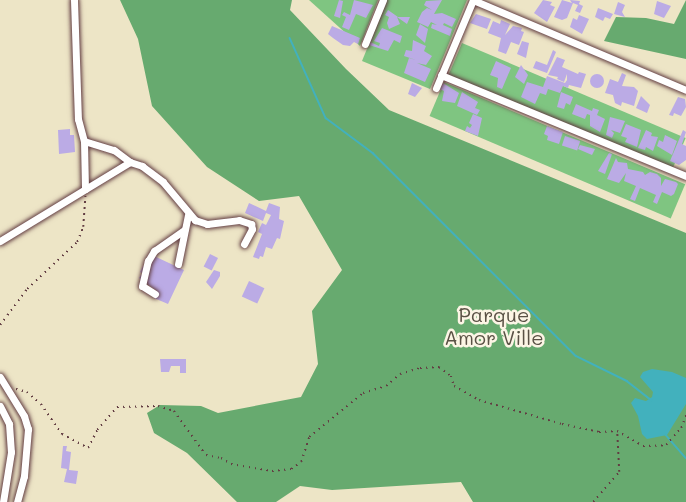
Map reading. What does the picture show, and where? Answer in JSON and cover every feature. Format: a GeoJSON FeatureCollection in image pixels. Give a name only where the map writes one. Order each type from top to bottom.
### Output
{"type":"FeatureCollection","features":[{"type":"Feature","properties":{"kind":"street"},"geometry":{"type":"LineString","coordinates":[[74,0],[78,119],[84,141],[85,189]]}},
{"type":"Feature","properties":{"kind":"street"},"geometry":{"type":"LineString","coordinates":[[365,44],[383,0]]}},
{"type":"Feature","properties":{"kind":"street"},"geometry":{"type":"LineString","coordinates":[[436,88],[473,0],[686,90]]}},
{"type":"Feature","properties":{"kind":"street"},"geometry":{"type":"LineString","coordinates":[[441,75],[686,176]]}},
{"type":"Feature","properties":{"kind":"street"},"geometry":{"type":"LineString","coordinates":[[84,141],[114,150],[130,162],[142,166],[163,182],[188,215],[207,224],[247,222],[252,229],[244,244]]}},
{"type":"Feature","properties":{"kind":"street"},"geometry":{"type":"LineString","coordinates":[[0,241],[130,162]]}},
{"type":"Feature","properties":{"kind":"street"},"geometry":{"type":"LineString","coordinates":[[178,264],[188,215]]}},
{"type":"Feature","properties":{"kind":"street"},"geometry":{"type":"LineString","coordinates":[[155,294],[142,286],[148,261],[154,252],[184,230]]}},
{"type":"Feature","properties":{"kind":"street"},"geometry":{"type":"LineString","coordinates":[[0,377],[24,416],[28,429],[24,476],[17,502]]}},
{"type":"Feature","properties":{"kind":"street"},"geometry":{"type":"LineString","coordinates":[[0,406],[9,424],[11,452],[3,502]]}},
{"type":"Feature","properties":{"kind":"path"},"geometry":{"type":"LineString","coordinates":[[0,325],[27,289],[77,242],[83,227],[85,189]]}},
{"type":"Feature","properties":{"kind":"path"},"geometry":{"type":"LineString","coordinates":[[7,386],[27,392],[41,404],[62,434],[88,448],[97,430],[117,407],[158,406],[174,411],[207,455],[221,458],[231,464],[272,471],[291,469],[301,462],[309,437],[363,393],[386,386],[400,374],[420,368],[439,366],[451,376],[454,386],[466,394],[529,416],[599,432],[618,431],[643,446],[666,445],[681,428],[686,415]]}},
{"type":"Feature","properties":{"kind":"path"},"geometry":{"type":"LineString","coordinates":[[593,502],[619,472],[618,431]]}},
{"type":"Feature","properties":{"kind":"green space","name":"Parque Amor Ville"},"geometry":{"type":"Polygon","coordinates":[[[120,0],[292,0],[290,10],[389,110],[686,233],[686,502],[473,502],[461,482],[332,490],[300,486],[276,502],[237,502],[187,453],[154,433],[147,413],[160,405],[201,406],[218,413],[301,397],[318,364],[312,311],[342,270],[299,196],[259,201],[207,167],[152,106],[138,39],[120,0]]]}},
{"type":"Feature","properties":{"kind":"green space"},"geometry":{"type":"Polygon","coordinates":[[[309,0],[378,0],[360,46],[309,0]]]}},
{"type":"Feature","properties":{"kind":"green space"},"geometry":{"type":"Polygon","coordinates":[[[387,0],[467,0],[430,89],[362,61],[387,0]]]}},
{"type":"Feature","properties":{"kind":"green space"},"geometry":{"type":"Polygon","coordinates":[[[686,0],[686,59],[604,41],[616,17],[646,18],[674,24],[686,0]]]}},
{"type":"Feature","properties":{"kind":"green space"},"geometry":{"type":"Polygon","coordinates":[[[462,43],[686,138],[672,171],[448,76],[462,43]]]}},
{"type":"Feature","properties":{"kind":"green space"},"geometry":{"type":"Polygon","coordinates":[[[444,82],[685,184],[671,218],[430,116],[444,82]]]}},
{"type":"Feature","properties":{"kind":"water"},"geometry":{"type":"Polygon","coordinates":[[[652,369],[672,372],[686,378],[686,404],[667,435],[647,439],[642,434],[638,416],[631,403],[635,398],[646,401],[652,397],[653,392],[640,377],[643,372],[652,369]]]}},
{"type":"Feature","properties":{"kind":"building"},"geometry":{"type":"Polygon","coordinates":[[[339,0],[343,1],[340,18],[334,16],[339,0]]]}},
{"type":"Feature","properties":{"kind":"building"},"geometry":{"type":"Polygon","coordinates":[[[354,0],[373,5],[366,18],[356,14],[349,30],[342,27],[346,17],[342,15],[344,12],[350,15],[354,0]]]}},
{"type":"Feature","properties":{"kind":"building"},"geometry":{"type":"Polygon","coordinates":[[[442,0],[434,14],[442,13],[456,19],[452,27],[444,23],[443,25],[452,29],[450,36],[431,28],[432,24],[437,25],[431,22],[428,27],[417,22],[427,8],[432,10],[424,5],[426,1],[442,0]]]}},
{"type":"Feature","properties":{"kind":"building"},"geometry":{"type":"Polygon","coordinates":[[[543,0],[552,2],[550,5],[555,7],[547,22],[534,13],[543,0]]]}},
{"type":"Feature","properties":{"kind":"building"},"geometry":{"type":"Polygon","coordinates":[[[562,0],[572,3],[570,0],[580,1],[579,4],[583,6],[580,13],[575,11],[578,5],[573,3],[567,18],[562,20],[554,17],[562,0]]]}},
{"type":"Feature","properties":{"kind":"building"},"geometry":{"type":"Polygon","coordinates":[[[657,1],[671,6],[664,18],[654,14],[657,1]]]}},
{"type":"Feature","properties":{"kind":"building"},"geometry":{"type":"Polygon","coordinates":[[[618,2],[625,5],[622,12],[625,17],[614,14],[618,2]]]}},
{"type":"Feature","properties":{"kind":"building"},"geometry":{"type":"Polygon","coordinates":[[[598,8],[613,14],[610,19],[605,17],[603,21],[595,17],[598,8]]]}},
{"type":"Feature","properties":{"kind":"building"},"geometry":{"type":"Polygon","coordinates":[[[388,10],[398,17],[410,17],[407,24],[397,17],[400,24],[389,29],[387,23],[389,17],[385,15],[388,10]]]}},
{"type":"Feature","properties":{"kind":"building"},"geometry":{"type":"Polygon","coordinates":[[[476,14],[491,19],[487,29],[470,23],[476,14]]]}},
{"type":"Feature","properties":{"kind":"building"},"geometry":{"type":"Polygon","coordinates":[[[579,15],[589,19],[582,34],[570,27],[573,18],[577,20],[579,15]]]}},
{"type":"Feature","properties":{"kind":"building"},"geometry":{"type":"Polygon","coordinates":[[[501,20],[510,24],[505,35],[513,26],[522,28],[521,31],[524,32],[519,45],[511,42],[506,54],[498,51],[501,38],[488,33],[493,21],[500,24],[501,20]]]}},
{"type":"Feature","properties":{"kind":"building"},"geometry":{"type":"Polygon","coordinates":[[[420,24],[428,29],[425,43],[416,35],[420,24]]]}},
{"type":"Feature","properties":{"kind":"building"},"geometry":{"type":"Polygon","coordinates":[[[332,26],[360,38],[358,44],[354,42],[350,46],[343,45],[328,34],[332,26]]]}},
{"type":"Feature","properties":{"kind":"building"},"geometry":{"type":"Polygon","coordinates":[[[382,28],[402,36],[400,43],[394,40],[388,51],[369,45],[370,42],[379,46],[380,43],[374,41],[382,28]]]}},
{"type":"Feature","properties":{"kind":"building"},"geometry":{"type":"Polygon","coordinates":[[[413,40],[426,46],[424,51],[432,56],[426,65],[417,63],[431,69],[425,82],[404,73],[409,58],[416,60],[404,56],[406,50],[412,51],[413,40]]]}},
{"type":"Feature","properties":{"kind":"building"},"geometry":{"type":"Polygon","coordinates":[[[522,41],[529,43],[526,58],[517,54],[522,41]]]}},
{"type":"Feature","properties":{"kind":"building"},"geometry":{"type":"Polygon","coordinates":[[[553,50],[556,52],[547,73],[533,68],[536,61],[547,65],[553,50]]]}},
{"type":"Feature","properties":{"kind":"building"},"geometry":{"type":"Polygon","coordinates":[[[557,57],[565,60],[562,67],[578,74],[579,72],[586,74],[581,88],[563,86],[560,93],[548,89],[546,95],[540,93],[535,104],[521,97],[527,82],[543,87],[547,76],[565,83],[567,74],[564,82],[557,79],[558,77],[548,75],[557,57]]]}},
{"type":"Feature","properties":{"kind":"building"},"geometry":{"type":"Polygon","coordinates":[[[496,61],[511,68],[502,89],[497,87],[498,78],[490,75],[496,61]]]}},
{"type":"Feature","properties":{"kind":"building"},"geometry":{"type":"Polygon","coordinates":[[[521,65],[528,75],[524,84],[515,77],[521,65]]]}},
{"type":"Feature","properties":{"kind":"building"},"geometry":{"type":"Polygon","coordinates":[[[622,73],[626,75],[622,86],[634,87],[638,91],[634,106],[622,102],[621,106],[615,103],[613,95],[605,93],[610,79],[618,82],[622,73]]]}},
{"type":"Feature","properties":{"kind":"building"},"geometry":{"type":"Polygon","coordinates":[[[597,74],[602,76],[604,81],[602,86],[597,88],[592,86],[590,81],[592,76],[597,74]]]}},
{"type":"Feature","properties":{"kind":"building"},"geometry":{"type":"Polygon","coordinates":[[[412,83],[422,88],[415,97],[408,94],[412,83]]]}},
{"type":"Feature","properties":{"kind":"building"},"geometry":{"type":"Polygon","coordinates":[[[443,83],[459,93],[455,103],[442,101],[444,91],[440,89],[443,83]]]}},
{"type":"Feature","properties":{"kind":"building"},"geometry":{"type":"Polygon","coordinates":[[[462,92],[478,102],[475,108],[480,110],[477,115],[457,106],[462,92]]]}},
{"type":"Feature","properties":{"kind":"building"},"geometry":{"type":"Polygon","coordinates":[[[561,92],[573,97],[570,105],[566,103],[564,109],[557,107],[561,92]]]}},
{"type":"Feature","properties":{"kind":"building"},"geometry":{"type":"Polygon","coordinates":[[[641,96],[650,105],[647,113],[636,108],[641,96]]]}},
{"type":"Feature","properties":{"kind":"building"},"geometry":{"type":"Polygon","coordinates":[[[678,97],[685,99],[686,107],[681,116],[674,113],[673,116],[669,115],[678,97]]]}},
{"type":"Feature","properties":{"kind":"building"},"geometry":{"type":"Polygon","coordinates":[[[576,104],[592,111],[593,108],[599,110],[597,115],[605,119],[600,132],[590,126],[590,115],[587,114],[585,119],[572,114],[576,104]]]}},
{"type":"Feature","properties":{"kind":"building"},"geometry":{"type":"Polygon","coordinates":[[[473,114],[482,118],[478,136],[465,131],[467,126],[470,128],[472,125],[469,123],[473,114]]]}},
{"type":"Feature","properties":{"kind":"building"},"geometry":{"type":"Polygon","coordinates":[[[610,117],[625,121],[620,133],[611,130],[614,133],[612,138],[606,135],[610,117]]]}},
{"type":"Feature","properties":{"kind":"building"},"geometry":{"type":"Polygon","coordinates":[[[626,124],[641,130],[637,147],[625,142],[627,138],[621,136],[626,124]]]}},
{"type":"Feature","properties":{"kind":"building"},"geometry":{"type":"Polygon","coordinates":[[[547,126],[563,132],[559,144],[547,140],[548,136],[544,134],[547,126]]]}},
{"type":"Feature","properties":{"kind":"building"},"geometry":{"type":"Polygon","coordinates":[[[70,129],[70,135],[74,135],[75,152],[59,154],[58,130],[70,129]]]}},
{"type":"Feature","properties":{"kind":"building"},"geometry":{"type":"Polygon","coordinates":[[[646,130],[652,133],[651,136],[658,137],[653,151],[646,147],[645,150],[638,148],[646,130]]]}},
{"type":"Feature","properties":{"kind":"building"},"geometry":{"type":"Polygon","coordinates":[[[683,130],[686,132],[682,144],[686,146],[686,160],[679,165],[670,161],[683,130]]]}},
{"type":"Feature","properties":{"kind":"building"},"geometry":{"type":"Polygon","coordinates":[[[665,135],[677,141],[672,155],[657,146],[659,140],[663,142],[665,135]]]}},
{"type":"Feature","properties":{"kind":"building"},"geometry":{"type":"Polygon","coordinates":[[[565,136],[580,141],[577,150],[562,146],[565,136]]]}},
{"type":"Feature","properties":{"kind":"building"},"geometry":{"type":"Polygon","coordinates":[[[580,145],[595,149],[592,155],[578,149],[580,145]]]}},
{"type":"Feature","properties":{"kind":"building"},"geometry":{"type":"Polygon","coordinates":[[[609,153],[612,154],[605,174],[598,171],[609,153]]]}},
{"type":"Feature","properties":{"kind":"building"},"geometry":{"type":"Polygon","coordinates":[[[616,158],[618,162],[627,163],[628,169],[643,172],[645,175],[650,172],[657,174],[661,178],[661,186],[665,179],[676,182],[678,184],[674,194],[671,196],[662,192],[657,204],[653,202],[656,195],[640,188],[635,201],[630,199],[636,186],[624,181],[626,173],[619,183],[607,179],[616,158]]]}},
{"type":"Feature","properties":{"kind":"building"},"geometry":{"type":"Polygon","coordinates":[[[249,203],[266,211],[269,203],[280,207],[279,219],[284,221],[280,239],[277,238],[272,249],[266,247],[263,257],[260,256],[259,259],[253,257],[262,234],[258,232],[262,223],[266,225],[271,215],[266,213],[263,221],[245,213],[249,203]]]}},
{"type":"Feature","properties":{"kind":"building"},"geometry":{"type":"Polygon","coordinates":[[[210,254],[218,258],[212,271],[204,266],[210,254]]]}},
{"type":"Feature","properties":{"kind":"building"},"geometry":{"type":"Polygon","coordinates":[[[154,256],[184,270],[168,304],[154,298],[157,291],[139,278],[141,275],[146,275],[140,272],[143,266],[148,269],[154,256]]]}},
{"type":"Feature","properties":{"kind":"building"},"geometry":{"type":"Polygon","coordinates":[[[214,270],[220,272],[220,276],[212,289],[206,282],[214,270]]]}},
{"type":"Feature","properties":{"kind":"building"},"geometry":{"type":"Polygon","coordinates":[[[249,281],[264,288],[257,304],[242,296],[249,281]]]}},
{"type":"Feature","properties":{"kind":"building"},"geometry":{"type":"Polygon","coordinates":[[[160,359],[186,359],[186,373],[180,373],[180,366],[171,366],[169,372],[161,372],[160,359]]]}},
{"type":"Feature","properties":{"kind":"building"},"geometry":{"type":"Polygon","coordinates":[[[63,446],[67,446],[66,451],[71,452],[69,470],[78,471],[76,484],[64,482],[67,469],[61,468],[63,446]]]}},
{"type":"Feature","properties":{"kind":"waterway"},"geometry":{"type":"LineString","coordinates":[[290,38],[326,118],[373,153],[576,356],[627,381],[651,400]]}},
{"type":"Feature","properties":{"kind":"waterway"},"geometry":{"type":"LineString","coordinates":[[666,435],[686,458]]}}]}
